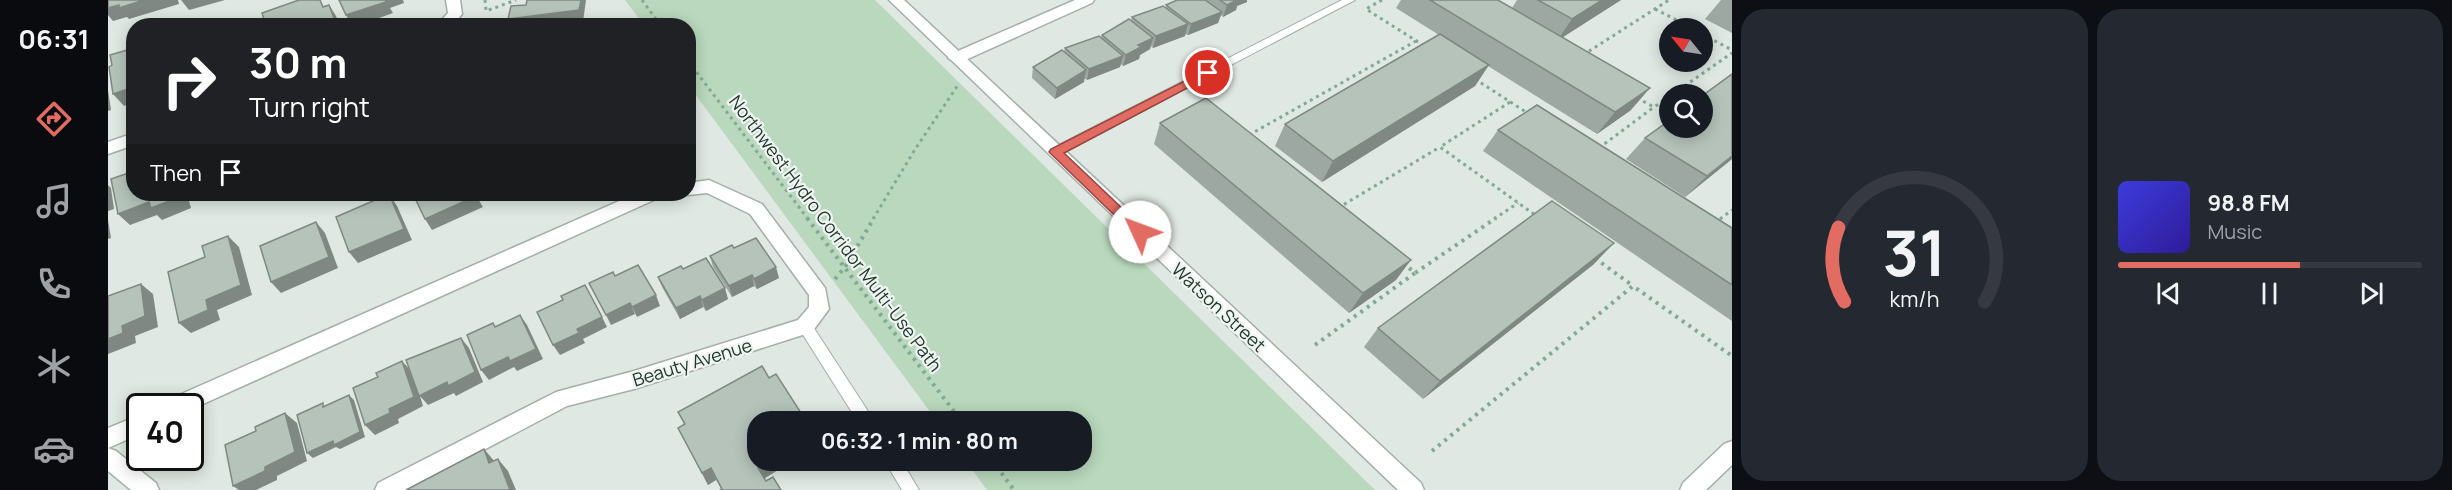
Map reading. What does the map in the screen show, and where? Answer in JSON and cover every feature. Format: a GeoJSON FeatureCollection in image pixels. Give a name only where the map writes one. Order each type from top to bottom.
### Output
{"type":"FeatureCollection","features":[{"type":"Feature","properties":{"kind":"street"},"geometry":{"type":"LineString","coordinates":[[452,18],[455,15],[453,0]]}},
{"type":"Feature","properties":{"kind":"street","name":"Watson Street"},"geometry":{"type":"LineString","coordinates":[[896,0],[1413,490]]}},
{"type":"Feature","properties":{"kind":"street"},"geometry":{"type":"LineString","coordinates":[[962,63],[1087,0]]}},
{"type":"Feature","properties":{"kind":"street"},"geometry":{"type":"LineString","coordinates":[[108,148],[126,142]]}},
{"type":"Feature","properties":{"kind":"street"},"geometry":{"type":"LineString","coordinates":[[696,188],[710,186],[756,209],[818,293],[819,309],[805,326]]}},
{"type":"Feature","properties":{"kind":"street"},"geometry":{"type":"LineString","coordinates":[[204,394],[634,201]]}},
{"type":"Feature","properties":{"kind":"street","name":"Beauty Avenue"},"geometry":{"type":"LineString","coordinates":[[386,490],[563,398],[646,376],[805,326]]}},
{"type":"Feature","properties":{"kind":"street"},"geometry":{"type":"LineString","coordinates":[[108,438],[126,430]]}},
{"type":"Feature","properties":{"kind":"street"},"geometry":{"type":"LineString","coordinates":[[1691,490],[1732,451]]}},
{"type":"Feature","properties":{"kind":"street"},"geometry":{"type":"LineString","coordinates":[[108,458],[148,490]]}},
{"type":"Feature","properties":{"kind":"lane"},"geometry":{"type":"LineString","coordinates":[[1055,152],[1350,0]]}},
{"type":"Feature","properties":{"kind":"lane"},"geometry":{"type":"LineString","coordinates":[[805,326],[860,411]]}},
{"type":"Feature","properties":{"kind":"lane"},"geometry":{"type":"LineString","coordinates":[[897,471],[905,488]]}},
{"type":"Feature","properties":{"kind":"path"},"geometry":{"type":"LineString","coordinates":[[485,0],[486,10],[516,0]]}},
{"type":"Feature","properties":{"kind":"path"},"geometry":{"type":"LineString","coordinates":[[642,0],[655,18]]}},
{"type":"Feature","properties":{"kind":"path"},"geometry":{"type":"LineString","coordinates":[[1382,0],[1366,9],[1435,53]]}},
{"type":"Feature","properties":{"kind":"path"},"geometry":{"type":"LineString","coordinates":[[1575,60],[1670,0]]}},
{"type":"Feature","properties":{"kind":"path"},"geometry":{"type":"LineString","coordinates":[[1655,9],[1673,18]]}},
{"type":"Feature","properties":{"kind":"path"},"geometry":{"type":"LineString","coordinates":[[1254,144],[1245,137],[1416,41]]}},
{"type":"Feature","properties":{"kind":"path"},"geometry":{"type":"LineString","coordinates":[[1688,84],[1732,52],[1713,41]]}},
{"type":"Feature","properties":{"kind":"path"},"geometry":{"type":"LineString","coordinates":[[818,293],[833,282],[845,267],[914,150],[942,111],[962,63]]}},
{"type":"Feature","properties":{"kind":"path","name":"Northwest Hydro Corridor Multi-Use Path"},"geometry":{"type":"LineString","coordinates":[[696,71],[954,411]]}},
{"type":"Feature","properties":{"kind":"path"},"geometry":{"type":"LineString","coordinates":[[1473,77],[1538,119]]}},
{"type":"Feature","properties":{"kind":"path"},"geometry":{"type":"LineString","coordinates":[[1634,96],[1654,107]]}},
{"type":"Feature","properties":{"kind":"path"},"geometry":{"type":"LineString","coordinates":[[1346,216],[1337,209],[1510,102]]}},
{"type":"Feature","properties":{"kind":"path"},"geometry":{"type":"LineString","coordinates":[[1592,154],[1659,104]]}},
{"type":"Feature","properties":{"kind":"path"},"geometry":{"type":"LineString","coordinates":[[1440,147],[1546,223]]}},
{"type":"Feature","properties":{"kind":"path"},"geometry":{"type":"LineString","coordinates":[[1315,345],[1518,203]]}},
{"type":"Feature","properties":{"kind":"path"},"geometry":{"type":"LineString","coordinates":[[1709,228],[1732,210]]}},
{"type":"Feature","properties":{"kind":"path"},"geometry":{"type":"LineString","coordinates":[[1595,258],[1732,356]]}},
{"type":"Feature","properties":{"kind":"path"},"geometry":{"type":"LineString","coordinates":[[1397,259],[1415,273]]}},
{"type":"Feature","properties":{"kind":"path"},"geometry":{"type":"LineString","coordinates":[[1431,451],[1633,286]]}},
{"type":"Feature","properties":{"kind":"path"},"geometry":{"type":"LineString","coordinates":[[1000,471],[1014,490]]}},
{"type":"Feature","properties":{"kind":"green space"},"geometry":{"type":"Polygon","coordinates":[[[625,0],[875,0],[1375,490],[987,490],[973,471],[1092,471],[1092,411],[930,411],[696,95],[696,18],[639,18],[625,0]]]}},
{"type":"Feature","properties":{"kind":"building"},"geometry":{"type":"Polygon","coordinates":[[[108,0],[144,0],[119,8],[119,5],[108,8],[108,0]]]}},
{"type":"Feature","properties":{"kind":"building"},"geometry":{"type":"Polygon","coordinates":[[[299,0],[320,0],[323,7],[329,5],[334,18],[264,18],[262,13],[299,0]]]}},
{"type":"Feature","properties":{"kind":"building"},"geometry":{"type":"Polygon","coordinates":[[[339,0],[385,0],[386,2],[346,15],[339,0]]]}},
{"type":"Feature","properties":{"kind":"building"},"geometry":{"type":"Polygon","coordinates":[[[527,0],[581,0],[579,10],[508,18],[511,6],[526,5],[527,0]]]}},
{"type":"Feature","properties":{"kind":"building"},"geometry":{"type":"Polygon","coordinates":[[[1177,0],[1205,0],[1222,12],[1191,24],[1166,5],[1177,0]]]}},
{"type":"Feature","properties":{"kind":"building"},"geometry":{"type":"Polygon","coordinates":[[[1220,0],[1237,0],[1227,5],[1220,0]]]}},
{"type":"Feature","properties":{"kind":"building"},"geometry":{"type":"Polygon","coordinates":[[[1430,0],[1498,0],[1650,88],[1615,112],[1430,0]]]}},
{"type":"Feature","properties":{"kind":"building"},"geometry":{"type":"Polygon","coordinates":[[[1538,0],[1602,0],[1572,19],[1538,0]]]}},
{"type":"Feature","properties":{"kind":"building"},"geometry":{"type":"Polygon","coordinates":[[[1163,6],[1188,24],[1156,36],[1132,17],[1163,6]]]}},
{"type":"Feature","properties":{"kind":"building"},"geometry":{"type":"Polygon","coordinates":[[[1129,19],[1153,38],[1138,45],[1141,47],[1126,55],[1102,35],[1129,19]]]}},
{"type":"Feature","properties":{"kind":"building"},"geometry":{"type":"Polygon","coordinates":[[[1440,34],[1489,65],[1333,161],[1285,124],[1440,34]]]}},
{"type":"Feature","properties":{"kind":"building"},"geometry":{"type":"Polygon","coordinates":[[[1099,36],[1123,56],[1089,69],[1065,48],[1099,36]]]}},
{"type":"Feature","properties":{"kind":"building"},"geometry":{"type":"Polygon","coordinates":[[[126,50],[126,90],[113,94],[109,67],[112,65],[110,55],[126,50]]]}},
{"type":"Feature","properties":{"kind":"building"},"geometry":{"type":"Polygon","coordinates":[[[1062,50],[1086,70],[1057,88],[1033,67],[1062,50]]]}},
{"type":"Feature","properties":{"kind":"building"},"geometry":{"type":"Polygon","coordinates":[[[1732,74],[1732,156],[1707,176],[1645,138],[1659,128],[1659,138],[1713,138],[1713,88],[1732,74]]]}},
{"type":"Feature","properties":{"kind":"building"},"geometry":{"type":"Polygon","coordinates":[[[1206,98],[1411,260],[1363,293],[1160,123],[1206,98]]]}},
{"type":"Feature","properties":{"kind":"building"},"geometry":{"type":"Polygon","coordinates":[[[1537,105],[1732,228],[1732,285],[1498,130],[1537,105]]]}},
{"type":"Feature","properties":{"kind":"building"},"geometry":{"type":"Polygon","coordinates":[[[126,174],[126,201],[169,201],[151,208],[149,202],[118,214],[111,179],[126,174]]]}},
{"type":"Feature","properties":{"kind":"building"},"geometry":{"type":"Polygon","coordinates":[[[373,201],[392,201],[404,229],[349,252],[336,217],[373,201]]]}},
{"type":"Feature","properties":{"kind":"building"},"geometry":{"type":"Polygon","coordinates":[[[416,201],[465,201],[425,219],[416,201]]]}},
{"type":"Feature","properties":{"kind":"building"},"geometry":{"type":"Polygon","coordinates":[[[1552,201],[1614,243],[1440,381],[1378,328],[1552,201]]]}},
{"type":"Feature","properties":{"kind":"building"},"geometry":{"type":"Polygon","coordinates":[[[316,222],[329,257],[271,282],[260,246],[316,222]]]}},
{"type":"Feature","properties":{"kind":"building"},"geometry":{"type":"Polygon","coordinates":[[[228,236],[241,285],[206,300],[208,310],[179,323],[168,272],[205,257],[202,246],[228,236]]]}},
{"type":"Feature","properties":{"kind":"building"},"geometry":{"type":"Polygon","coordinates":[[[756,238],[776,267],[754,279],[752,275],[729,286],[710,256],[732,245],[734,248],[756,238]]]}},
{"type":"Feature","properties":{"kind":"building"},"geometry":{"type":"Polygon","coordinates":[[[706,258],[725,288],[702,300],[700,296],[676,308],[658,277],[706,258]]]}},
{"type":"Feature","properties":{"kind":"building"},"geometry":{"type":"Polygon","coordinates":[[[638,265],[656,295],[632,307],[630,303],[606,315],[589,283],[613,272],[615,276],[638,265]]]}},
{"type":"Feature","properties":{"kind":"building"},"geometry":{"type":"Polygon","coordinates":[[[141,284],[145,316],[122,326],[123,333],[108,339],[108,296],[141,284]]]}},
{"type":"Feature","properties":{"kind":"building"},"geometry":{"type":"Polygon","coordinates":[[[585,285],[602,317],[577,329],[579,333],[553,345],[537,312],[563,300],[561,296],[585,285]]]}},
{"type":"Feature","properties":{"kind":"building"},"geometry":{"type":"Polygon","coordinates":[[[520,315],[536,349],[510,361],[508,357],[481,370],[467,335],[493,323],[495,327],[520,315]]]}},
{"type":"Feature","properties":{"kind":"building"},"geometry":{"type":"Polygon","coordinates":[[[461,338],[475,372],[448,386],[447,382],[419,396],[406,360],[461,338]]]}},
{"type":"Feature","properties":{"kind":"building"},"geometry":{"type":"Polygon","coordinates":[[[402,361],[414,397],[389,409],[390,413],[365,425],[353,388],[378,377],[376,373],[402,361]]]}},
{"type":"Feature","properties":{"kind":"building"},"geometry":{"type":"Polygon","coordinates":[[[762,366],[769,378],[776,374],[800,411],[747,411],[747,471],[760,471],[766,481],[773,477],[781,490],[720,490],[722,489],[711,468],[702,473],[678,428],[685,424],[678,412],[762,366]]]}},
{"type":"Feature","properties":{"kind":"building"},"geometry":{"type":"Polygon","coordinates":[[[349,395],[360,432],[334,445],[333,441],[307,453],[297,415],[323,403],[323,407],[349,395]]]}},
{"type":"Feature","properties":{"kind":"building"},"geometry":{"type":"Polygon","coordinates":[[[285,413],[295,452],[265,467],[265,471],[233,486],[225,445],[256,431],[255,427],[285,413]]]}},
{"type":"Feature","properties":{"kind":"building"},"geometry":{"type":"Polygon","coordinates":[[[484,449],[489,463],[498,459],[510,490],[406,490],[484,449]]]}},
{"type":"Feature","properties":{"kind":"route"},"geometry":{"type":"LineString","coordinates":[[1140,232],[1055,152],[1208,73]]}}]}
